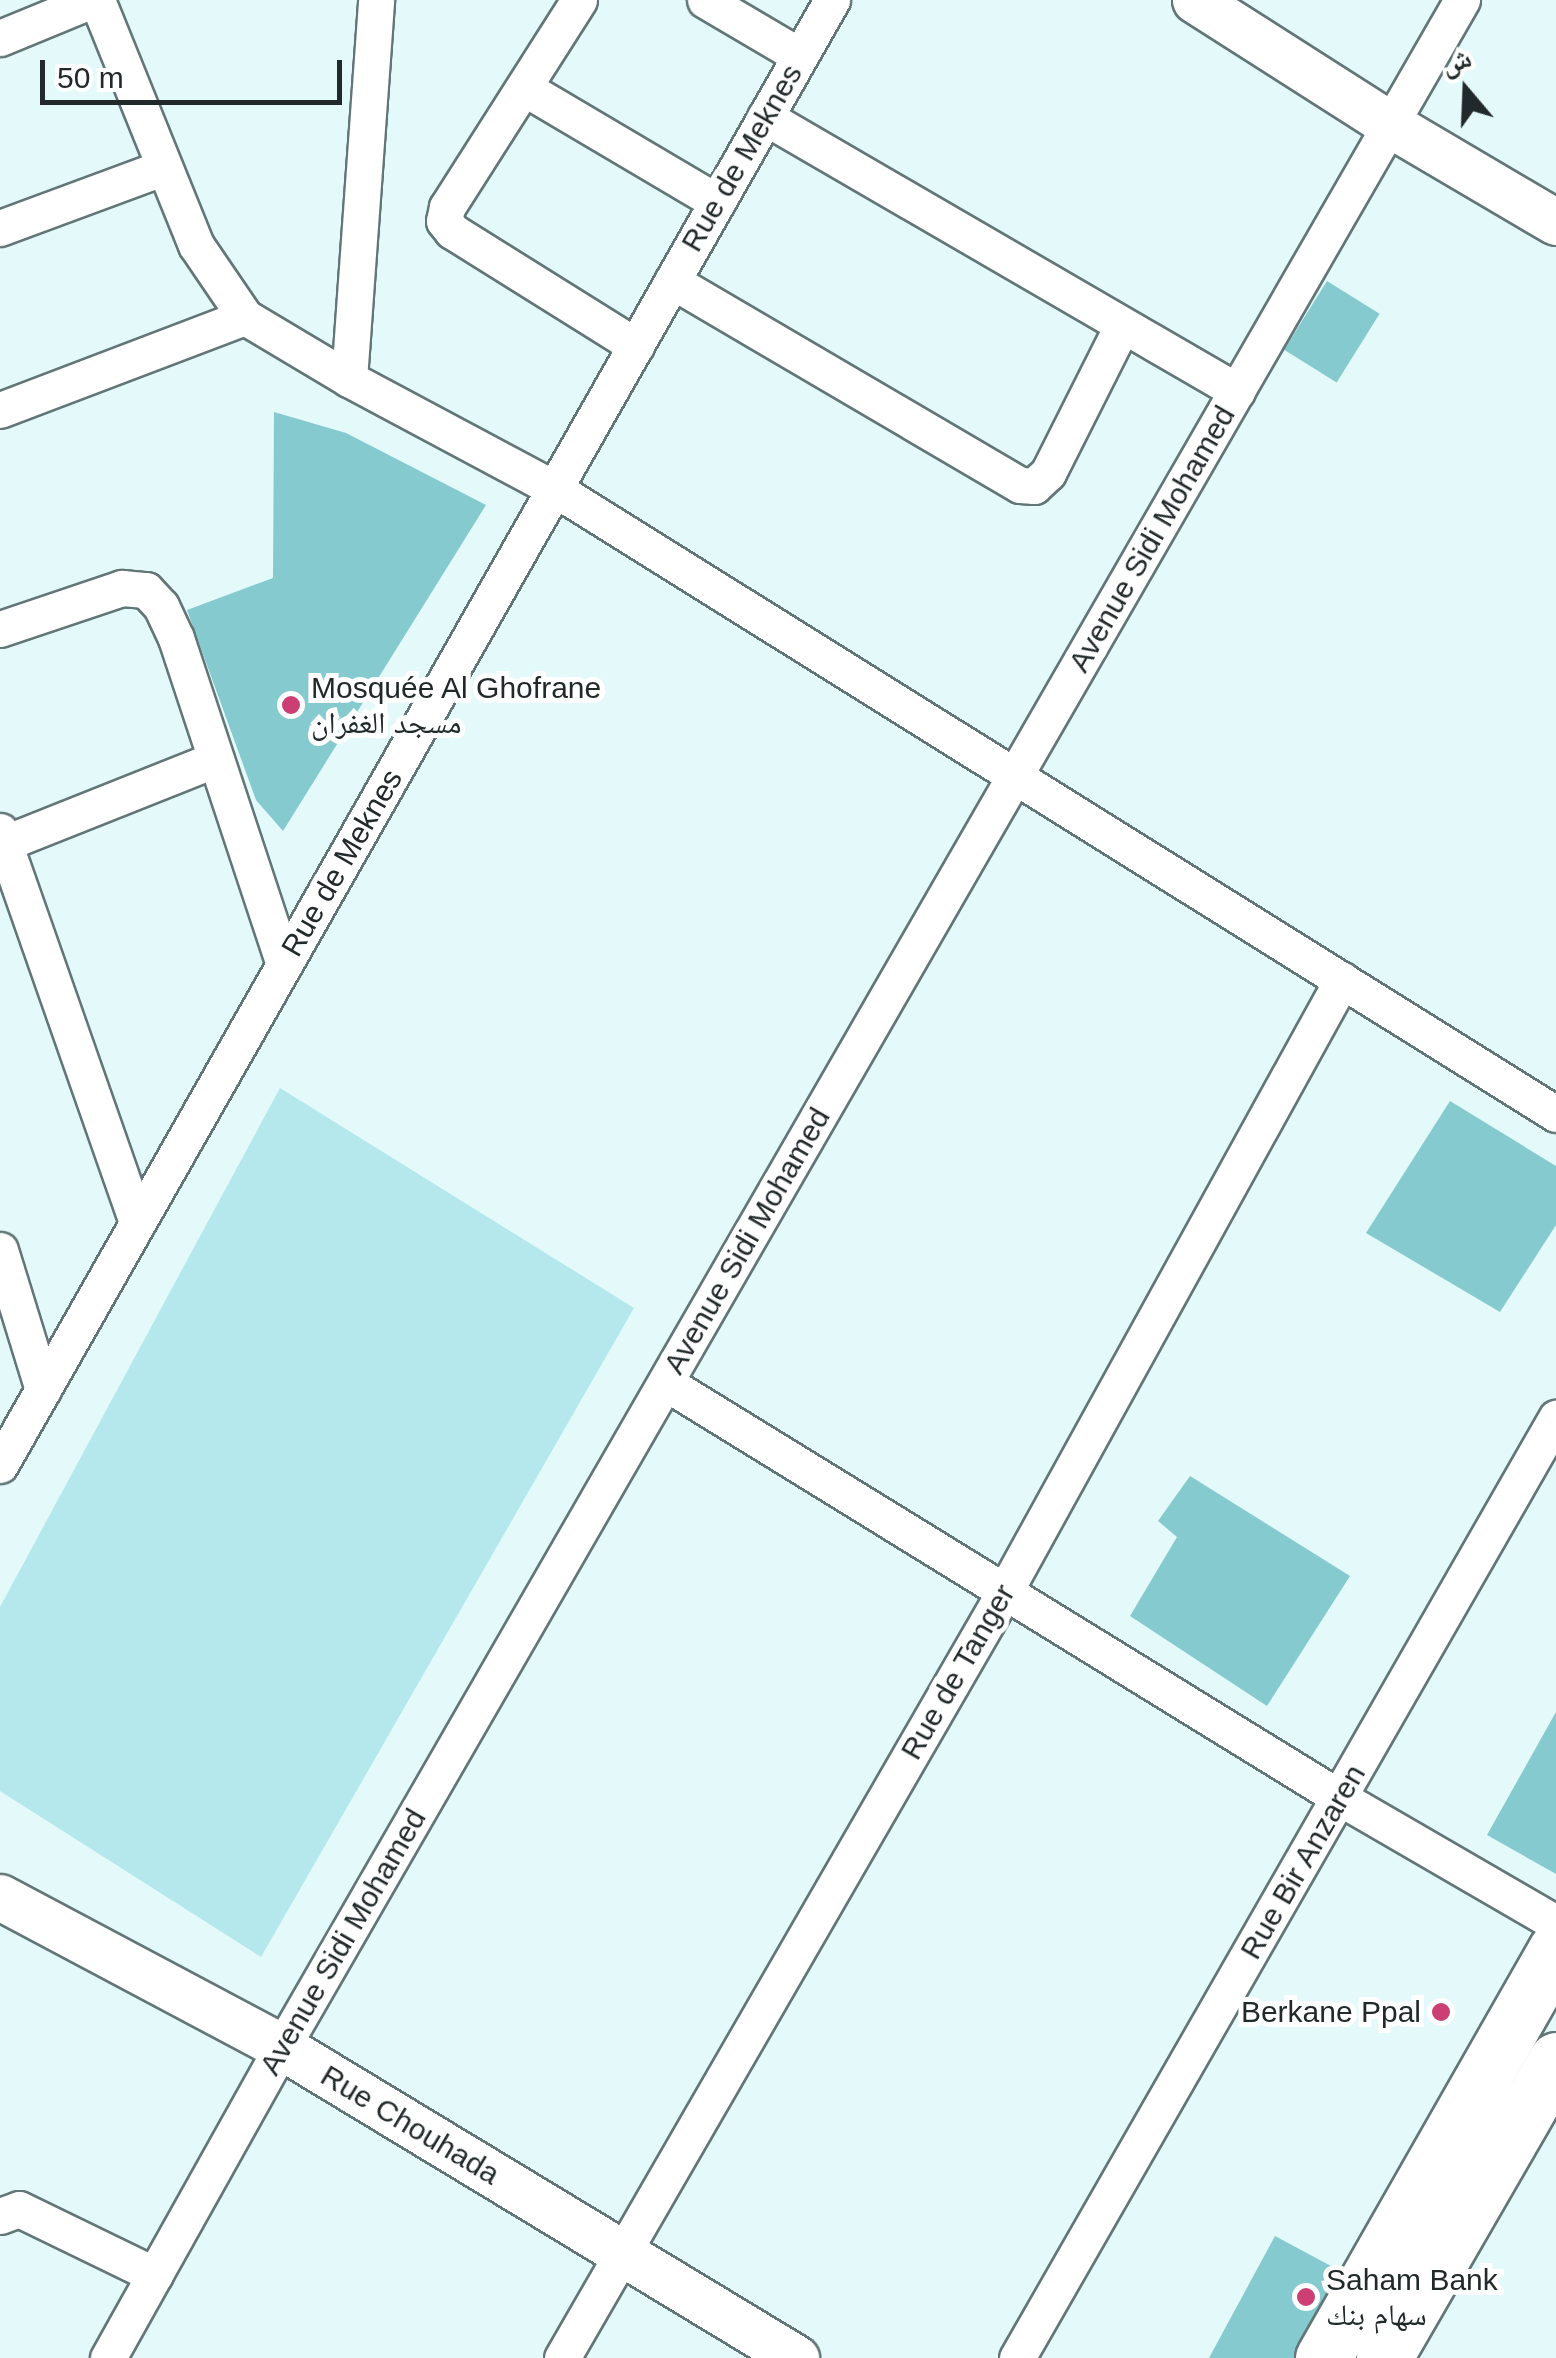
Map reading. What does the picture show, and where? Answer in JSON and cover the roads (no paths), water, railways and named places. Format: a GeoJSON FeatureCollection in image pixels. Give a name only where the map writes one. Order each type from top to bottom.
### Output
{"type":"FeatureCollection","features":[{"type":"Feature","properties":{"kind":"highway"},"geometry":{"type":"LineString","coordinates":[[1323,2358],[1556,1950]]}},
{"type":"Feature","properties":{"kind":"highway"},"geometry":{"type":"LineString","coordinates":[[1384,2358],[1556,2060]]}},
{"type":"Feature","properties":{"kind":"street"},"geometry":{"type":"LineString","coordinates":[[0,38],[94,0],[196,245],[245,318],[349,379],[555,489],[1556,1114]]}},
{"type":"Feature","properties":{"kind":"street"},"geometry":{"type":"LineString","coordinates":[[349,379],[376,0]]}},
{"type":"Feature","properties":{"kind":"street"},"geometry":{"type":"LineString","coordinates":[[579,0],[446,207],[444,221],[452,231],[636,346]]}},
{"type":"Feature","properties":{"kind":"street"},"geometry":{"type":"LineString","coordinates":[[705,0],[800,56]]}},
{"type":"Feature","properties":{"kind":"street","name":"Rue de Meknes"},"geometry":{"type":"LineString","coordinates":[[0,1465],[832,0]]}},
{"type":"Feature","properties":{"kind":"street"},"geometry":{"type":"LineString","coordinates":[[1195,0],[1390,125],[1556,222]]}},
{"type":"Feature","properties":{"kind":"street","name":"Avenue Sidi Mohamed"},"geometry":{"type":"LineString","coordinates":[[108,2358],[282,2047],[1462,0]]}},
{"type":"Feature","properties":{"kind":"street"},"geometry":{"type":"LineString","coordinates":[[526,88],[717,202]]}},
{"type":"Feature","properties":{"kind":"street"},"geometry":{"type":"LineString","coordinates":[[765,117],[1237,391]]}},
{"type":"Feature","properties":{"kind":"street"},"geometry":{"type":"LineString","coordinates":[[0,228],[162,168]]}},
{"type":"Feature","properties":{"kind":"street"},"geometry":{"type":"LineString","coordinates":[[672,281],[1020,485],[1034,486],[1048,473],[1122,326]]}},
{"type":"Feature","properties":{"kind":"street"},"geometry":{"type":"LineString","coordinates":[[0,410],[245,318]]}},
{"type":"Feature","properties":{"kind":"street"},"geometry":{"type":"LineString","coordinates":[[0,629],[122,588],[146,590],[160,606],[176,638],[284,966]]}},
{"type":"Feature","properties":{"kind":"street"},"geometry":{"type":"LineString","coordinates":[[137,1223],[2,840],[216,759]]}},
{"type":"Feature","properties":{"kind":"street","name":"Rue de Tanger"},"geometry":{"type":"LineString","coordinates":[[562,2358],[1004,1590],[1342,980]]}},
{"type":"Feature","properties":{"kind":"street"},"geometry":{"type":"LineString","coordinates":[[0,1250],[42,1390]]}},
{"type":"Feature","properties":{"kind":"street"},"geometry":{"type":"LineString","coordinates":[[666,1383],[1340,1798],[1556,1923]]}},
{"type":"Feature","properties":{"kind":"street","name":"Rue Bir Anzaren"},"geometry":{"type":"LineString","coordinates":[[1017,2358],[1556,1418]]}},
{"type":"Feature","properties":{"kind":"street","name":"Rue Chouhada"},"geometry":{"type":"LineString","coordinates":[[6,1896],[282,2047],[796,2358]]}},
{"type":"Feature","properties":{"kind":"street"},"geometry":{"type":"LineString","coordinates":[[0,2216],[19,2209],[154,2275]]}},
{"type":"Feature","properties":{"kind":"place","name":"Mosquée Al Ghofrane مسجد الغفران"},"geometry":{"type":"Point","coordinates":[291,705]}},
{"type":"Feature","properties":{"kind":"place","name":"Berkane Ppal"},"geometry":{"type":"Point","coordinates":[1441,2012]}},
{"type":"Feature","properties":{"kind":"place","name":"Saham Bank سهام بنك"},"geometry":{"type":"Point","coordinates":[1306,2297]}}]}
